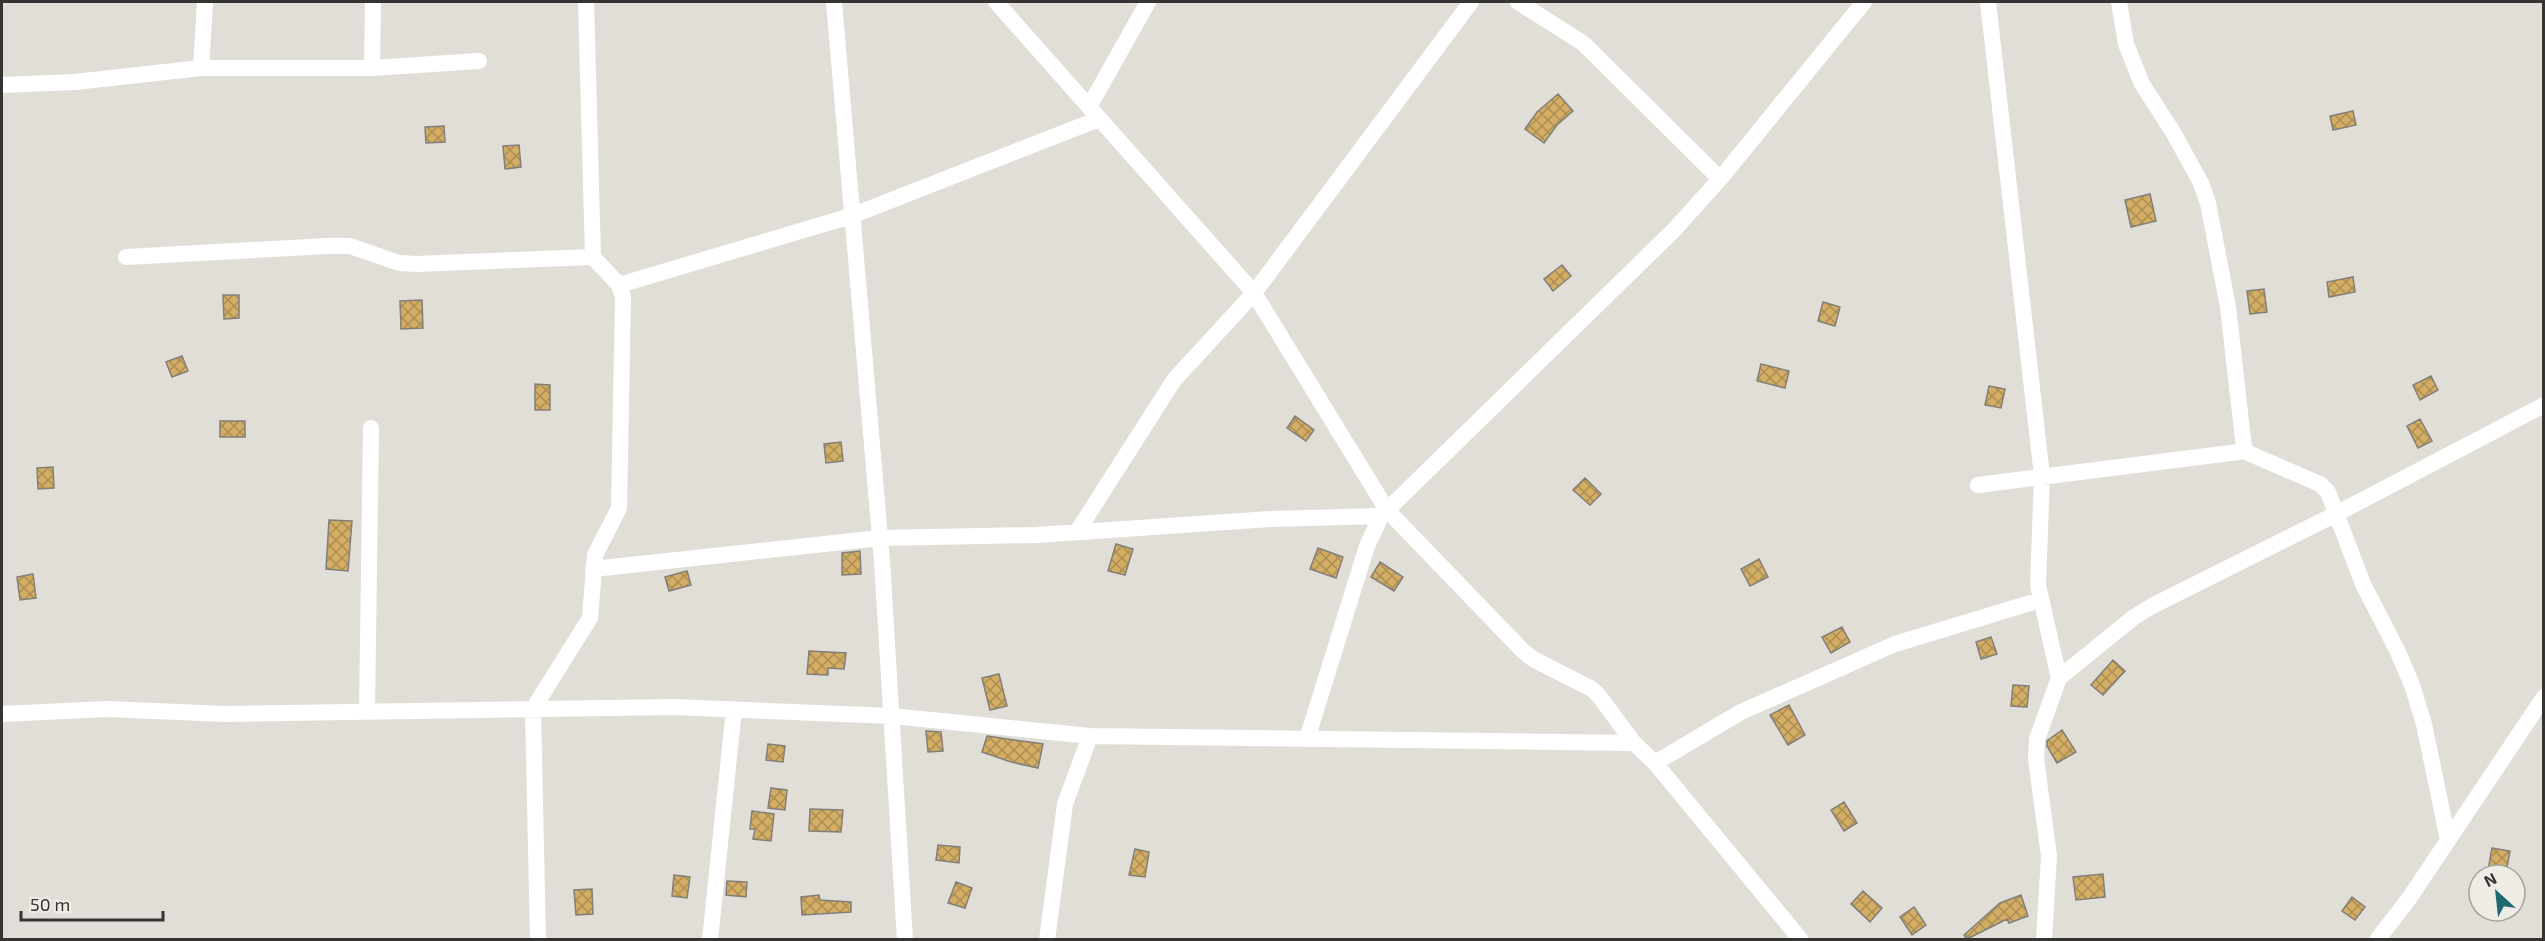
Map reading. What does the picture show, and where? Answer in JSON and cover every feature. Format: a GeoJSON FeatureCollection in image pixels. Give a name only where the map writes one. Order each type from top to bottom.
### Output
{"type":"FeatureCollection","features":[{"type":"Feature","properties":{"kind":"street"},"geometry":{"type":"LineString","coordinates":[[201,68],[205,2]]}},
{"type":"Feature","properties":{"kind":"street"},"geometry":{"type":"LineString","coordinates":[[372,68],[373,2]]}},
{"type":"Feature","properties":{"kind":"street"},"geometry":{"type":"LineString","coordinates":[[538,939],[532,708],[590,618],[595,555],[619,508],[623,297],[619,285],[593,257],[586,2]]}},
{"type":"Feature","properties":{"kind":"street"},"geometry":{"type":"LineString","coordinates":[[834,2],[880,538],[905,939]]}},
{"type":"Feature","properties":{"kind":"street"},"geometry":{"type":"LineString","coordinates":[[996,2],[1254,293],[1384,513],[1523,651],[1533,659],[1592,689],[1599,696],[1634,743],[1655,763],[1798,938]]}},
{"type":"Feature","properties":{"kind":"street"},"geometry":{"type":"LineString","coordinates":[[619,285],[851,216],[1094,113],[1148,2]]}},
{"type":"Feature","properties":{"kind":"street"},"geometry":{"type":"LineString","coordinates":[[1077,532],[1174,380],[1254,293],[1471,2]]}},
{"type":"Feature","properties":{"kind":"street"},"geometry":{"type":"LineString","coordinates":[[1518,2],[1583,43],[1720,179]]}},
{"type":"Feature","properties":{"kind":"street"},"geometry":{"type":"LineString","coordinates":[[1307,739],[1367,546],[1384,513],[1674,230],[1720,179],[1864,2]]}},
{"type":"Feature","properties":{"kind":"street"},"geometry":{"type":"LineString","coordinates":[[1988,2],[2042,476],[2038,585],[2060,678]]}},
{"type":"Feature","properties":{"kind":"street"},"geometry":{"type":"LineString","coordinates":[[2119,2],[2127,49],[2142,84],[2173,132],[2201,183],[2208,203],[2228,307],[2246,451]]}},
{"type":"Feature","properties":{"kind":"street"},"geometry":{"type":"LineString","coordinates":[[2,85],[75,82],[201,68],[372,68],[479,61]]}},
{"type":"Feature","properties":{"kind":"street"},"geometry":{"type":"LineString","coordinates":[[126,257],[350,246],[399,263],[416,264],[593,257]]}},
{"type":"Feature","properties":{"kind":"street"},"geometry":{"type":"LineString","coordinates":[[2044,939],[2049,856],[2036,748],[2060,678],[2134,617],[2152,606],[2336,514],[2544,405]]}},
{"type":"Feature","properties":{"kind":"street"},"geometry":{"type":"LineString","coordinates":[[367,711],[371,428]]}},
{"type":"Feature","properties":{"kind":"street"},"geometry":{"type":"LineString","coordinates":[[1978,485],[2246,451],[2320,484],[2328,492],[2363,584],[2412,685],[2424,724],[2448,840]]}},
{"type":"Feature","properties":{"kind":"street"},"geometry":{"type":"LineString","coordinates":[[593,569],[880,538],[1077,532],[1384,513]]}},
{"type":"Feature","properties":{"kind":"street"},"geometry":{"type":"LineString","coordinates":[[1655,763],[1741,712],[1885,648],[2040,600]]}},
{"type":"Feature","properties":{"kind":"street"},"geometry":{"type":"LineString","coordinates":[[2377,939],[2408,900],[2544,697]]}},
{"type":"Feature","properties":{"kind":"street"},"geometry":{"type":"LineString","coordinates":[[2,714],[107,709],[226,714],[674,707],[892,716],[1090,736],[1634,743]]}},
{"type":"Feature","properties":{"kind":"street"},"geometry":{"type":"LineString","coordinates":[[710,939],[734,709]]}},
{"type":"Feature","properties":{"kind":"street"},"geometry":{"type":"LineString","coordinates":[[1047,939],[1065,804],[1090,736]]}},
{"type":"Feature","properties":{"kind":"building"},"geometry":{"type":"Polygon","coordinates":[[[1558,94],[1573,111],[1557,125],[1544,143],[1525,129],[1537,112],[1558,94]]]}},
{"type":"Feature","properties":{"kind":"building"},"geometry":{"type":"Polygon","coordinates":[[[2353,111],[2356,125],[2333,130],[2330,116],[2353,111]]]}},
{"type":"Feature","properties":{"kind":"building"},"geometry":{"type":"Polygon","coordinates":[[[444,126],[445,142],[426,143],[425,127],[444,126]]]}},
{"type":"Feature","properties":{"kind":"building"},"geometry":{"type":"Polygon","coordinates":[[[519,145],[521,167],[505,169],[503,146],[519,145]]]}},
{"type":"Feature","properties":{"kind":"building"},"geometry":{"type":"Polygon","coordinates":[[[2150,194],[2156,221],[2131,227],[2125,200],[2150,194]]]}},
{"type":"Feature","properties":{"kind":"building"},"geometry":{"type":"Polygon","coordinates":[[[1562,265],[1571,276],[1553,291],[1544,279],[1562,265]]]}},
{"type":"Feature","properties":{"kind":"building"},"geometry":{"type":"Polygon","coordinates":[[[2353,277],[2355,292],[2329,297],[2327,282],[2353,277]]]}},
{"type":"Feature","properties":{"kind":"building"},"geometry":{"type":"Polygon","coordinates":[[[2264,289],[2267,312],[2250,314],[2247,291],[2264,289]]]}},
{"type":"Feature","properties":{"kind":"building"},"geometry":{"type":"Polygon","coordinates":[[[223,295],[239,295],[239,318],[224,319],[223,295]]]}},
{"type":"Feature","properties":{"kind":"building"},"geometry":{"type":"Polygon","coordinates":[[[422,300],[423,328],[401,329],[400,301],[422,300]]]}},
{"type":"Feature","properties":{"kind":"building"},"geometry":{"type":"Polygon","coordinates":[[[1823,302],[1840,307],[1835,326],[1818,321],[1823,302]]]}},
{"type":"Feature","properties":{"kind":"building"},"geometry":{"type":"Polygon","coordinates":[[[182,356],[188,371],[172,377],[166,362],[182,356]]]}},
{"type":"Feature","properties":{"kind":"building"},"geometry":{"type":"Polygon","coordinates":[[[1761,364],[1789,371],[1785,388],[1757,381],[1761,364]]]}},
{"type":"Feature","properties":{"kind":"building"},"geometry":{"type":"Polygon","coordinates":[[[2431,376],[2438,390],[2420,400],[2413,385],[2431,376]]]}},
{"type":"Feature","properties":{"kind":"building"},"geometry":{"type":"Polygon","coordinates":[[[535,384],[550,385],[550,410],[535,410],[535,384]]]}},
{"type":"Feature","properties":{"kind":"building"},"geometry":{"type":"Polygon","coordinates":[[[1989,386],[2005,389],[2001,408],[1985,405],[1989,386]]]}},
{"type":"Feature","properties":{"kind":"building"},"geometry":{"type":"Polygon","coordinates":[[[1295,416],[1314,430],[1306,441],[1287,428],[1295,416]]]}},
{"type":"Feature","properties":{"kind":"building"},"geometry":{"type":"Polygon","coordinates":[[[2420,419],[2432,441],[2418,448],[2407,426],[2420,419]]]}},
{"type":"Feature","properties":{"kind":"building"},"geometry":{"type":"Polygon","coordinates":[[[220,421],[245,421],[245,437],[220,437],[220,421]]]}},
{"type":"Feature","properties":{"kind":"building"},"geometry":{"type":"Polygon","coordinates":[[[841,442],[843,461],[826,463],[824,444],[841,442]]]}},
{"type":"Feature","properties":{"kind":"building"},"geometry":{"type":"Polygon","coordinates":[[[53,467],[54,488],[38,489],[37,468],[53,467]]]}},
{"type":"Feature","properties":{"kind":"building"},"geometry":{"type":"Polygon","coordinates":[[[1585,478],[1601,494],[1590,505],[1573,490],[1585,478]]]}},
{"type":"Feature","properties":{"kind":"building"},"geometry":{"type":"Polygon","coordinates":[[[329,520],[352,521],[348,571],[326,569],[329,520]]]}},
{"type":"Feature","properties":{"kind":"building"},"geometry":{"type":"Polygon","coordinates":[[[1116,544],[1133,549],[1125,575],[1108,571],[1116,544]]]}},
{"type":"Feature","properties":{"kind":"building"},"geometry":{"type":"Polygon","coordinates":[[[1318,548],[1343,557],[1336,578],[1310,569],[1318,548]]]}},
{"type":"Feature","properties":{"kind":"building"},"geometry":{"type":"Polygon","coordinates":[[[860,551],[861,574],[842,575],[842,553],[860,551]]]}},
{"type":"Feature","properties":{"kind":"building"},"geometry":{"type":"Polygon","coordinates":[[[1759,559],[1768,577],[1750,586],[1741,569],[1759,559]]]}},
{"type":"Feature","properties":{"kind":"building"},"geometry":{"type":"Polygon","coordinates":[[[1380,562],[1403,577],[1394,591],[1371,577],[1380,562]]]}},
{"type":"Feature","properties":{"kind":"building"},"geometry":{"type":"Polygon","coordinates":[[[687,571],[691,585],[669,591],[665,577],[687,571]]]}},
{"type":"Feature","properties":{"kind":"building"},"geometry":{"type":"Polygon","coordinates":[[[33,574],[36,598],[20,600],[17,577],[33,574]]]}},
{"type":"Feature","properties":{"kind":"building"},"geometry":{"type":"Polygon","coordinates":[[[1842,627],[1850,642],[1831,653],[1822,637],[1842,627]]]}},
{"type":"Feature","properties":{"kind":"building"},"geometry":{"type":"Polygon","coordinates":[[[1991,637],[1997,654],[1981,659],[1976,642],[1991,637]]]}},
{"type":"Feature","properties":{"kind":"building"},"geometry":{"type":"Polygon","coordinates":[[[809,651],[846,653],[844,669],[828,668],[828,675],[807,674],[809,651]]]}},
{"type":"Feature","properties":{"kind":"building"},"geometry":{"type":"Polygon","coordinates":[[[2113,660],[2125,671],[2103,695],[2091,685],[2113,660]]]}},
{"type":"Feature","properties":{"kind":"building"},"geometry":{"type":"Polygon","coordinates":[[[999,674],[1007,706],[990,710],[982,678],[999,674]]]}},
{"type":"Feature","properties":{"kind":"building"},"geometry":{"type":"Polygon","coordinates":[[[2013,685],[2029,686],[2027,707],[2011,706],[2013,685]]]}},
{"type":"Feature","properties":{"kind":"building"},"geometry":{"type":"Polygon","coordinates":[[[1789,705],[1805,735],[1788,745],[1770,715],[1789,705]]]}},
{"type":"Feature","properties":{"kind":"building"},"geometry":{"type":"Polygon","coordinates":[[[2062,730],[2076,752],[2057,763],[2047,746],[2047,741],[2062,730]]]}},
{"type":"Feature","properties":{"kind":"building"},"geometry":{"type":"Polygon","coordinates":[[[926,731],[941,732],[943,751],[928,752],[926,731]]]}},
{"type":"Feature","properties":{"kind":"building"},"geometry":{"type":"Polygon","coordinates":[[[987,736],[1043,744],[1038,768],[982,752],[987,736]]]}},
{"type":"Feature","properties":{"kind":"building"},"geometry":{"type":"Polygon","coordinates":[[[768,744],[785,746],[783,762],[766,760],[768,744]]]}},
{"type":"Feature","properties":{"kind":"building"},"geometry":{"type":"Polygon","coordinates":[[[771,788],[787,790],[785,810],[768,808],[771,788]]]}},
{"type":"Feature","properties":{"kind":"building"},"geometry":{"type":"Polygon","coordinates":[[[1844,802],[1857,823],[1844,831],[1831,810],[1844,802]]]}},
{"type":"Feature","properties":{"kind":"building"},"geometry":{"type":"Polygon","coordinates":[[[810,809],[843,810],[841,832],[809,831],[810,809]]]}},
{"type":"Feature","properties":{"kind":"building"},"geometry":{"type":"Polygon","coordinates":[[[752,811],[774,814],[771,841],[753,839],[755,829],[750,829],[752,811]]]}},
{"type":"Feature","properties":{"kind":"building"},"geometry":{"type":"Polygon","coordinates":[[[938,845],[960,847],[959,863],[936,860],[938,845]]]}},
{"type":"Feature","properties":{"kind":"building"},"geometry":{"type":"Polygon","coordinates":[[[2492,848],[2510,851],[2508,863],[2489,863],[2492,848]]]}},
{"type":"Feature","properties":{"kind":"building"},"geometry":{"type":"Polygon","coordinates":[[[1135,849],[1149,852],[1145,877],[1129,875],[1135,849]]]}},
{"type":"Feature","properties":{"kind":"building"},"geometry":{"type":"Polygon","coordinates":[[[2103,874],[2105,897],[2076,900],[2073,877],[2103,874]]]}},
{"type":"Feature","properties":{"kind":"building"},"geometry":{"type":"Polygon","coordinates":[[[674,875],[690,877],[687,898],[672,896],[674,875]]]}},
{"type":"Feature","properties":{"kind":"building"},"geometry":{"type":"Polygon","coordinates":[[[727,881],[747,882],[746,897],[726,895],[727,881]]]}},
{"type":"Feature","properties":{"kind":"building"},"geometry":{"type":"Polygon","coordinates":[[[956,882],[972,888],[965,908],[948,903],[956,882]]]}},
{"type":"Feature","properties":{"kind":"building"},"geometry":{"type":"Polygon","coordinates":[[[592,889],[593,914],[576,915],[574,890],[592,889]]]}},
{"type":"Feature","properties":{"kind":"building"},"geometry":{"type":"Polygon","coordinates":[[[1863,891],[1882,908],[1870,922],[1851,904],[1863,891]]]}},
{"type":"Feature","properties":{"kind":"building"},"geometry":{"type":"Polygon","coordinates":[[[819,895],[820,900],[851,902],[851,912],[802,915],[801,897],[819,895]]]}},
{"type":"Feature","properties":{"kind":"building"},"geometry":{"type":"Polygon","coordinates":[[[2021,895],[2028,916],[2009,923],[2007,919],[1967,939],[1964,935],[2000,903],[2021,895]]]}},
{"type":"Feature","properties":{"kind":"building"},"geometry":{"type":"Polygon","coordinates":[[[2352,897],[2365,907],[2355,920],[2342,911],[2352,897]]]}},
{"type":"Feature","properties":{"kind":"building"},"geometry":{"type":"Polygon","coordinates":[[[1914,907],[1926,925],[1912,935],[1900,917],[1914,907]]]}}]}
